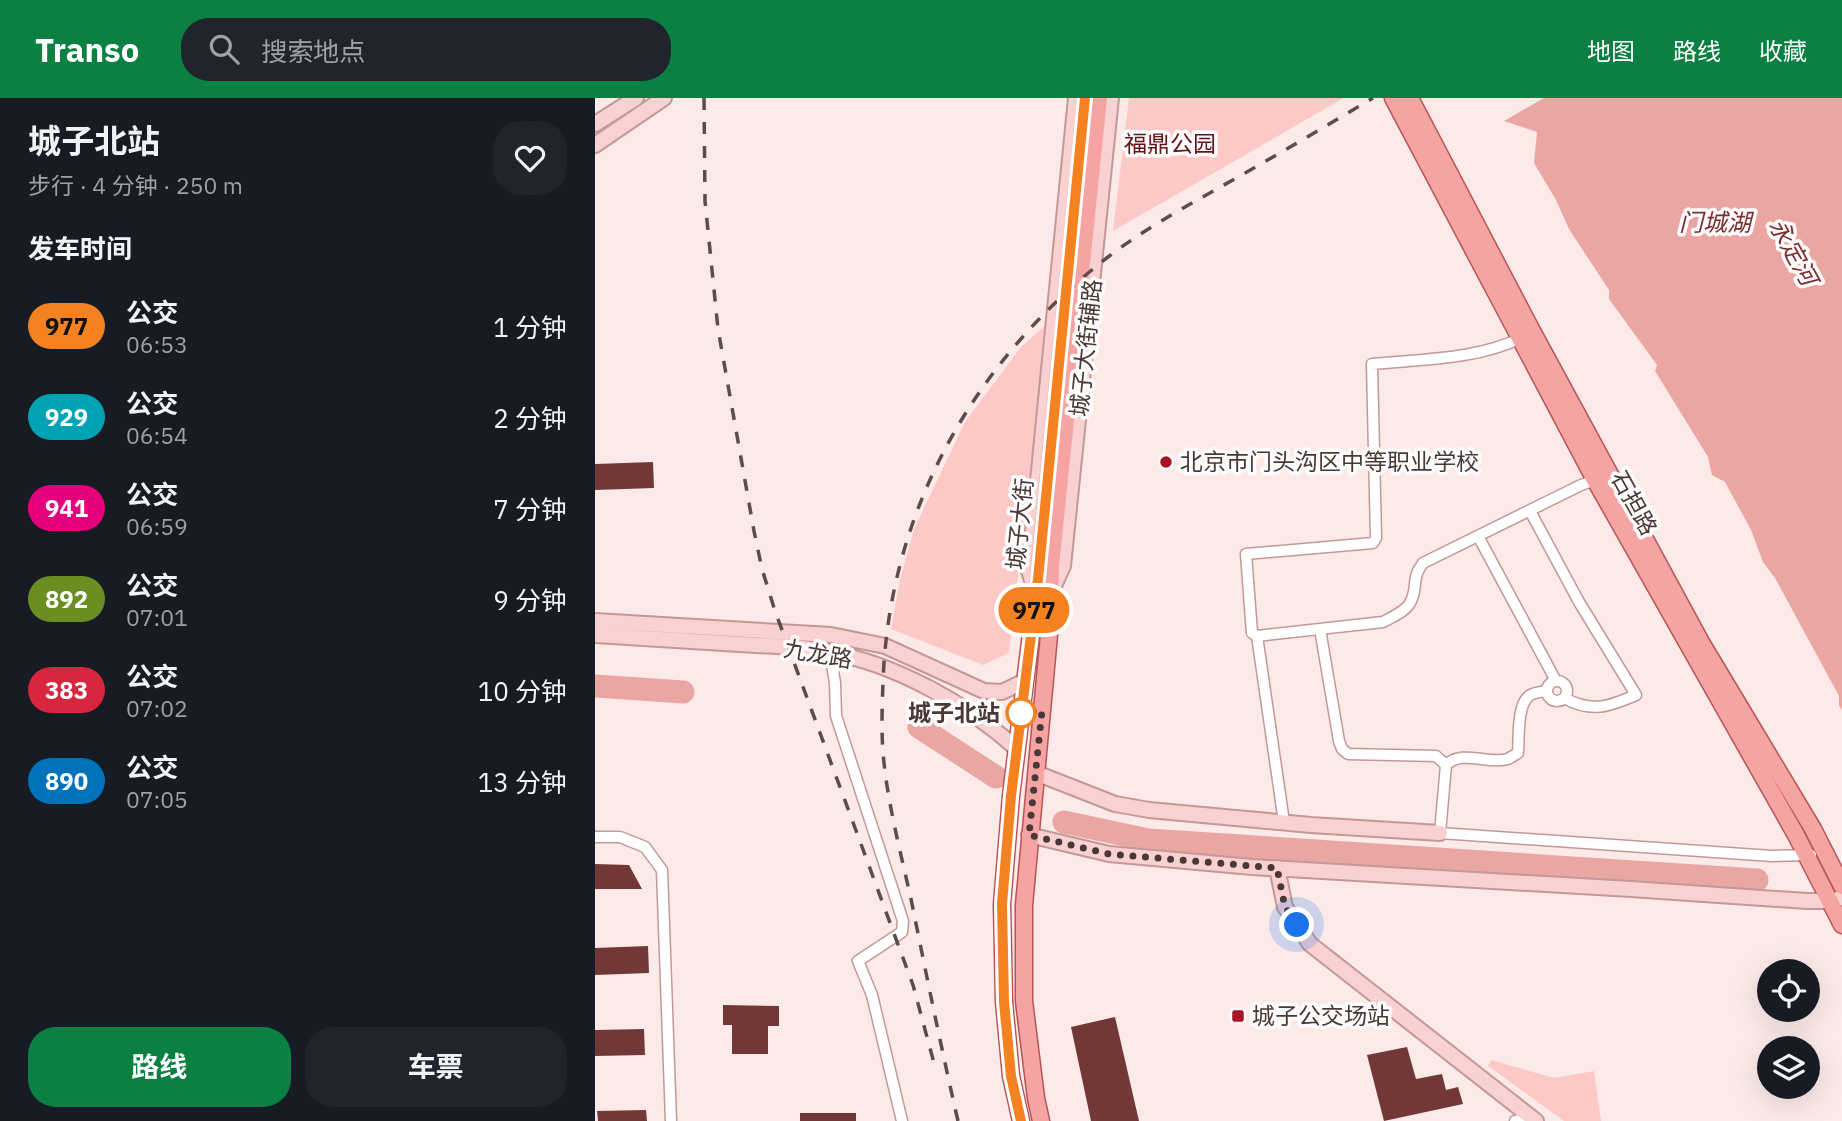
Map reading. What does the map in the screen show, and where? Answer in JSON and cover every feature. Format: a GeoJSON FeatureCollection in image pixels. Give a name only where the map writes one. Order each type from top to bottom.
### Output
{"type":"FeatureCollection","features":[{"type":"Feature","properties":{"kind":"main road","name":"城子大街"},"geometry":{"type":"LineString","coordinates":[[1041,1121],[1024,1001],[1024,905],[1049,635],[1043,594],[1085,98]]}},
{"type":"Feature","properties":{"kind":"main road","name":"城子大街"},"geometry":{"type":"LineString","coordinates":[[1021,1121],[1011,1076],[1004,1002],[1002,904],[1025,681],[1051,566],[1099,98]]}},
{"type":"Feature","properties":{"kind":"main road","name":"石担路"},"geometry":{"type":"LineString","coordinates":[[1394,98],[1702,644],[1813,829],[1842,886]]}},
{"type":"Feature","properties":{"kind":"main road","name":"石担路"},"geometry":{"type":"LineString","coordinates":[[1410,98],[1595,480],[1806,855],[1835,899],[1842,925]]}},
{"type":"Feature","properties":{"kind":"street"},"geometry":{"type":"LineString","coordinates":[[595,124],[636,98]]}},
{"type":"Feature","properties":{"kind":"street"},"geometry":{"type":"LineString","coordinates":[[595,145],[664,98]]}},
{"type":"Feature","properties":{"kind":"street","name":"城子大街辅路"},"geometry":{"type":"LineString","coordinates":[[1076,98],[1029,571],[1043,594],[1063,566],[1111,98]]}},
{"type":"Feature","properties":{"kind":"street"},"geometry":{"type":"LineString","coordinates":[[1526,334],[1507,344],[1470,354],[1372,364],[1376,538],[1373,543],[1246,554],[1252,633],[1257,636],[1383,622],[1402,612],[1411,603],[1416,571],[1423,563],[1595,480]]}},
{"type":"Feature","properties":{"kind":"street"},"geometry":{"type":"LineString","coordinates":[[1530,511],[1579,602],[1636,695],[1607,707],[1588,707],[1564,698]]}},
{"type":"Feature","properties":{"kind":"street"},"geometry":{"type":"LineString","coordinates":[[1478,536],[1556,681]]}},
{"type":"Feature","properties":{"kind":"street","name":"九龙路"},"geometry":{"type":"LineString","coordinates":[[595,621],[831,635],[885,646],[983,691],[1002,692],[1025,681]]}},
{"type":"Feature","properties":{"kind":"street"},"geometry":{"type":"LineString","coordinates":[[1320,629],[1342,749],[1348,754],[1436,756],[1445,765]]}},
{"type":"Feature","properties":{"kind":"street","name":"九龙路"},"geometry":{"type":"LineString","coordinates":[[595,635],[830,652],[883,667],[929,689],[982,719],[1016,748]]}},
{"type":"Feature","properties":{"kind":"street"},"geometry":{"type":"LineString","coordinates":[[1257,636],[1284,822]]}},
{"type":"Feature","properties":{"kind":"street"},"geometry":{"type":"LineString","coordinates":[[830,652],[836,716],[903,921],[902,932],[858,961],[871,995],[902,1121]]}},
{"type":"Feature","properties":{"kind":"street"},"geometry":{"type":"LineString","coordinates":[[1556,681],[1567,688],[1564,698],[1558,701],[1552,700],[1546,691],[1550,683],[1556,681]]}},
{"type":"Feature","properties":{"kind":"street"},"geometry":{"type":"LineString","coordinates":[[1440,833],[1445,765],[1459,757],[1507,759],[1518,753],[1522,706],[1527,697],[1546,691]]}},
{"type":"Feature","properties":{"kind":"street"},"geometry":{"type":"LineString","coordinates":[[1036,774],[1115,804],[1149,810],[1772,856],[1826,856]]}},
{"type":"Feature","properties":{"kind":"street"},"geometry":{"type":"LineString","coordinates":[[1029,835],[1109,854],[1277,868],[1807,901],[1835,899]]}},
{"type":"Feature","properties":{"kind":"street"},"geometry":{"type":"LineString","coordinates":[[595,837],[620,837],[645,847],[662,870],[671,1121]]}},
{"type":"Feature","properties":{"kind":"street"},"geometry":{"type":"LineString","coordinates":[[1277,868],[1285,907],[1310,944],[1533,1119]]}},
{"type":"Feature","properties":{"kind":"street"},"geometry":{"type":"LineString","coordinates":[[1515,1121],[1533,1119]]}},
{"type":"Feature","properties":{"kind":"green space","name":"福鼎公园"},"geometry":{"type":"Polygon","coordinates":[[[1129,98],[1344,98],[1113,231],[1129,98]]]}},
{"type":"Feature","properties":{"kind":"green space"},"geometry":{"type":"Polygon","coordinates":[[[1047,324],[1009,653],[983,665],[891,629],[900,580],[914,529],[965,422],[1021,347],[1047,324]]]}},
{"type":"Feature","properties":{"kind":"green space"},"geometry":{"type":"Polygon","coordinates":[[[1491,1060],[1554,1078],[1594,1071],[1601,1121],[1564,1121],[1488,1066],[1491,1060]]]}},
{"type":"Feature","properties":{"kind":"water","name":"门城湖"},"geometry":{"type":"Polygon","coordinates":[[[1544,98],[1842,98],[1842,710],[1839,696],[1775,578],[1763,562],[1751,530],[1725,482],[1712,475],[1708,457],[1655,371],[1657,365],[1609,299],[1609,290],[1569,229],[1556,200],[1534,163],[1537,132],[1504,121],[1544,98]]]}},
{"type":"Feature","properties":{"kind":"building"},"geometry":{"type":"Polygon","coordinates":[[[653,462],[654,488],[595,490],[595,464],[653,462]]]}},
{"type":"Feature","properties":{"kind":"building"},"geometry":{"type":"Polygon","coordinates":[[[595,864],[629,865],[642,889],[595,889],[595,864]]]}},
{"type":"Feature","properties":{"kind":"building"},"geometry":{"type":"Polygon","coordinates":[[[648,946],[649,973],[595,975],[595,948],[648,946]]]}},
{"type":"Feature","properties":{"kind":"building"},"geometry":{"type":"Polygon","coordinates":[[[723,1005],[779,1006],[779,1026],[768,1026],[768,1054],[732,1054],[732,1025],[723,1025],[723,1005]]]}},
{"type":"Feature","properties":{"kind":"building"},"geometry":{"type":"Polygon","coordinates":[[[1115,1017],[1139,1121],[1091,1121],[1071,1027],[1115,1017]]]}},
{"type":"Feature","properties":{"kind":"building"},"geometry":{"type":"Polygon","coordinates":[[[644,1029],[645,1055],[595,1056],[595,1030],[644,1029]]]}},
{"type":"Feature","properties":{"kind":"building"},"geometry":{"type":"Polygon","coordinates":[[[1407,1047],[1416,1079],[1442,1074],[1446,1090],[1458,1087],[1463,1104],[1384,1121],[1367,1055],[1407,1047]]]}},
{"type":"Feature","properties":{"kind":"building"},"geometry":{"type":"Polygon","coordinates":[[[646,1110],[647,1121],[598,1121],[597,1111],[646,1110]]]}},
{"type":"Feature","properties":{"kind":"building"},"geometry":{"type":"Polygon","coordinates":[[[800,1113],[856,1113],[856,1121],[800,1121],[800,1113]]]}},
{"type":"Feature","properties":{"kind":"waterway"},"geometry":{"type":"LineString","coordinates":[[595,686],[683,692]]}},
{"type":"Feature","properties":{"kind":"waterway"},"geometry":{"type":"LineString","coordinates":[[919,727],[996,777]]}},
{"type":"Feature","properties":{"kind":"waterway"},"geometry":{"type":"LineString","coordinates":[[1064,822],[1148,840],[1757,880]]}},
{"type":"Feature","properties":{"kind":"railway"},"geometry":{"type":"LineString","coordinates":[[704,98],[705,201],[718,329],[762,569],[775,611],[913,985],[934,1063]]}},
{"type":"Feature","properties":{"kind":"railway"},"geometry":{"type":"LineString","coordinates":[[958,1121],[892,814],[882,743],[883,682],[889,619],[902,558],[921,500],[947,444],[980,392],[1017,343],[1060,298],[1108,257],[1153,226],[1373,98]]}},
{"type":"Feature","properties":{"kind":"bus line","name":"977"},"geometry":{"type":"LineString","coordinates":[[1021,1121],[1011,1076],[1004,1002],[1002,904],[1016,748],[1038,579],[1085,98]]}},
{"type":"Feature","properties":{"kind":"place","name":"北京市门头沟区中等职业学校"},"geometry":{"type":"Point","coordinates":[1166,462]}},
{"type":"Feature","properties":{"kind":"place","name":"城子北站"},"geometry":{"type":"Point","coordinates":[1021,713]}},
{"type":"Feature","properties":{"kind":"place","name":"城子公交场站"},"geometry":{"type":"Point","coordinates":[1238,1016]}},
{"type":"Feature","properties":{"kind":"route"},"geometry":{"type":"LineString","coordinates":[[1021,713],[1042,711],[1029,835],[1109,854],[1277,868],[1285,907],[1297,925]]}},
{"type":"Feature","properties":{"kind":"water label","name":"永定河"},"geometry":{"type":"Point","coordinates":[1793,252]}}]}
